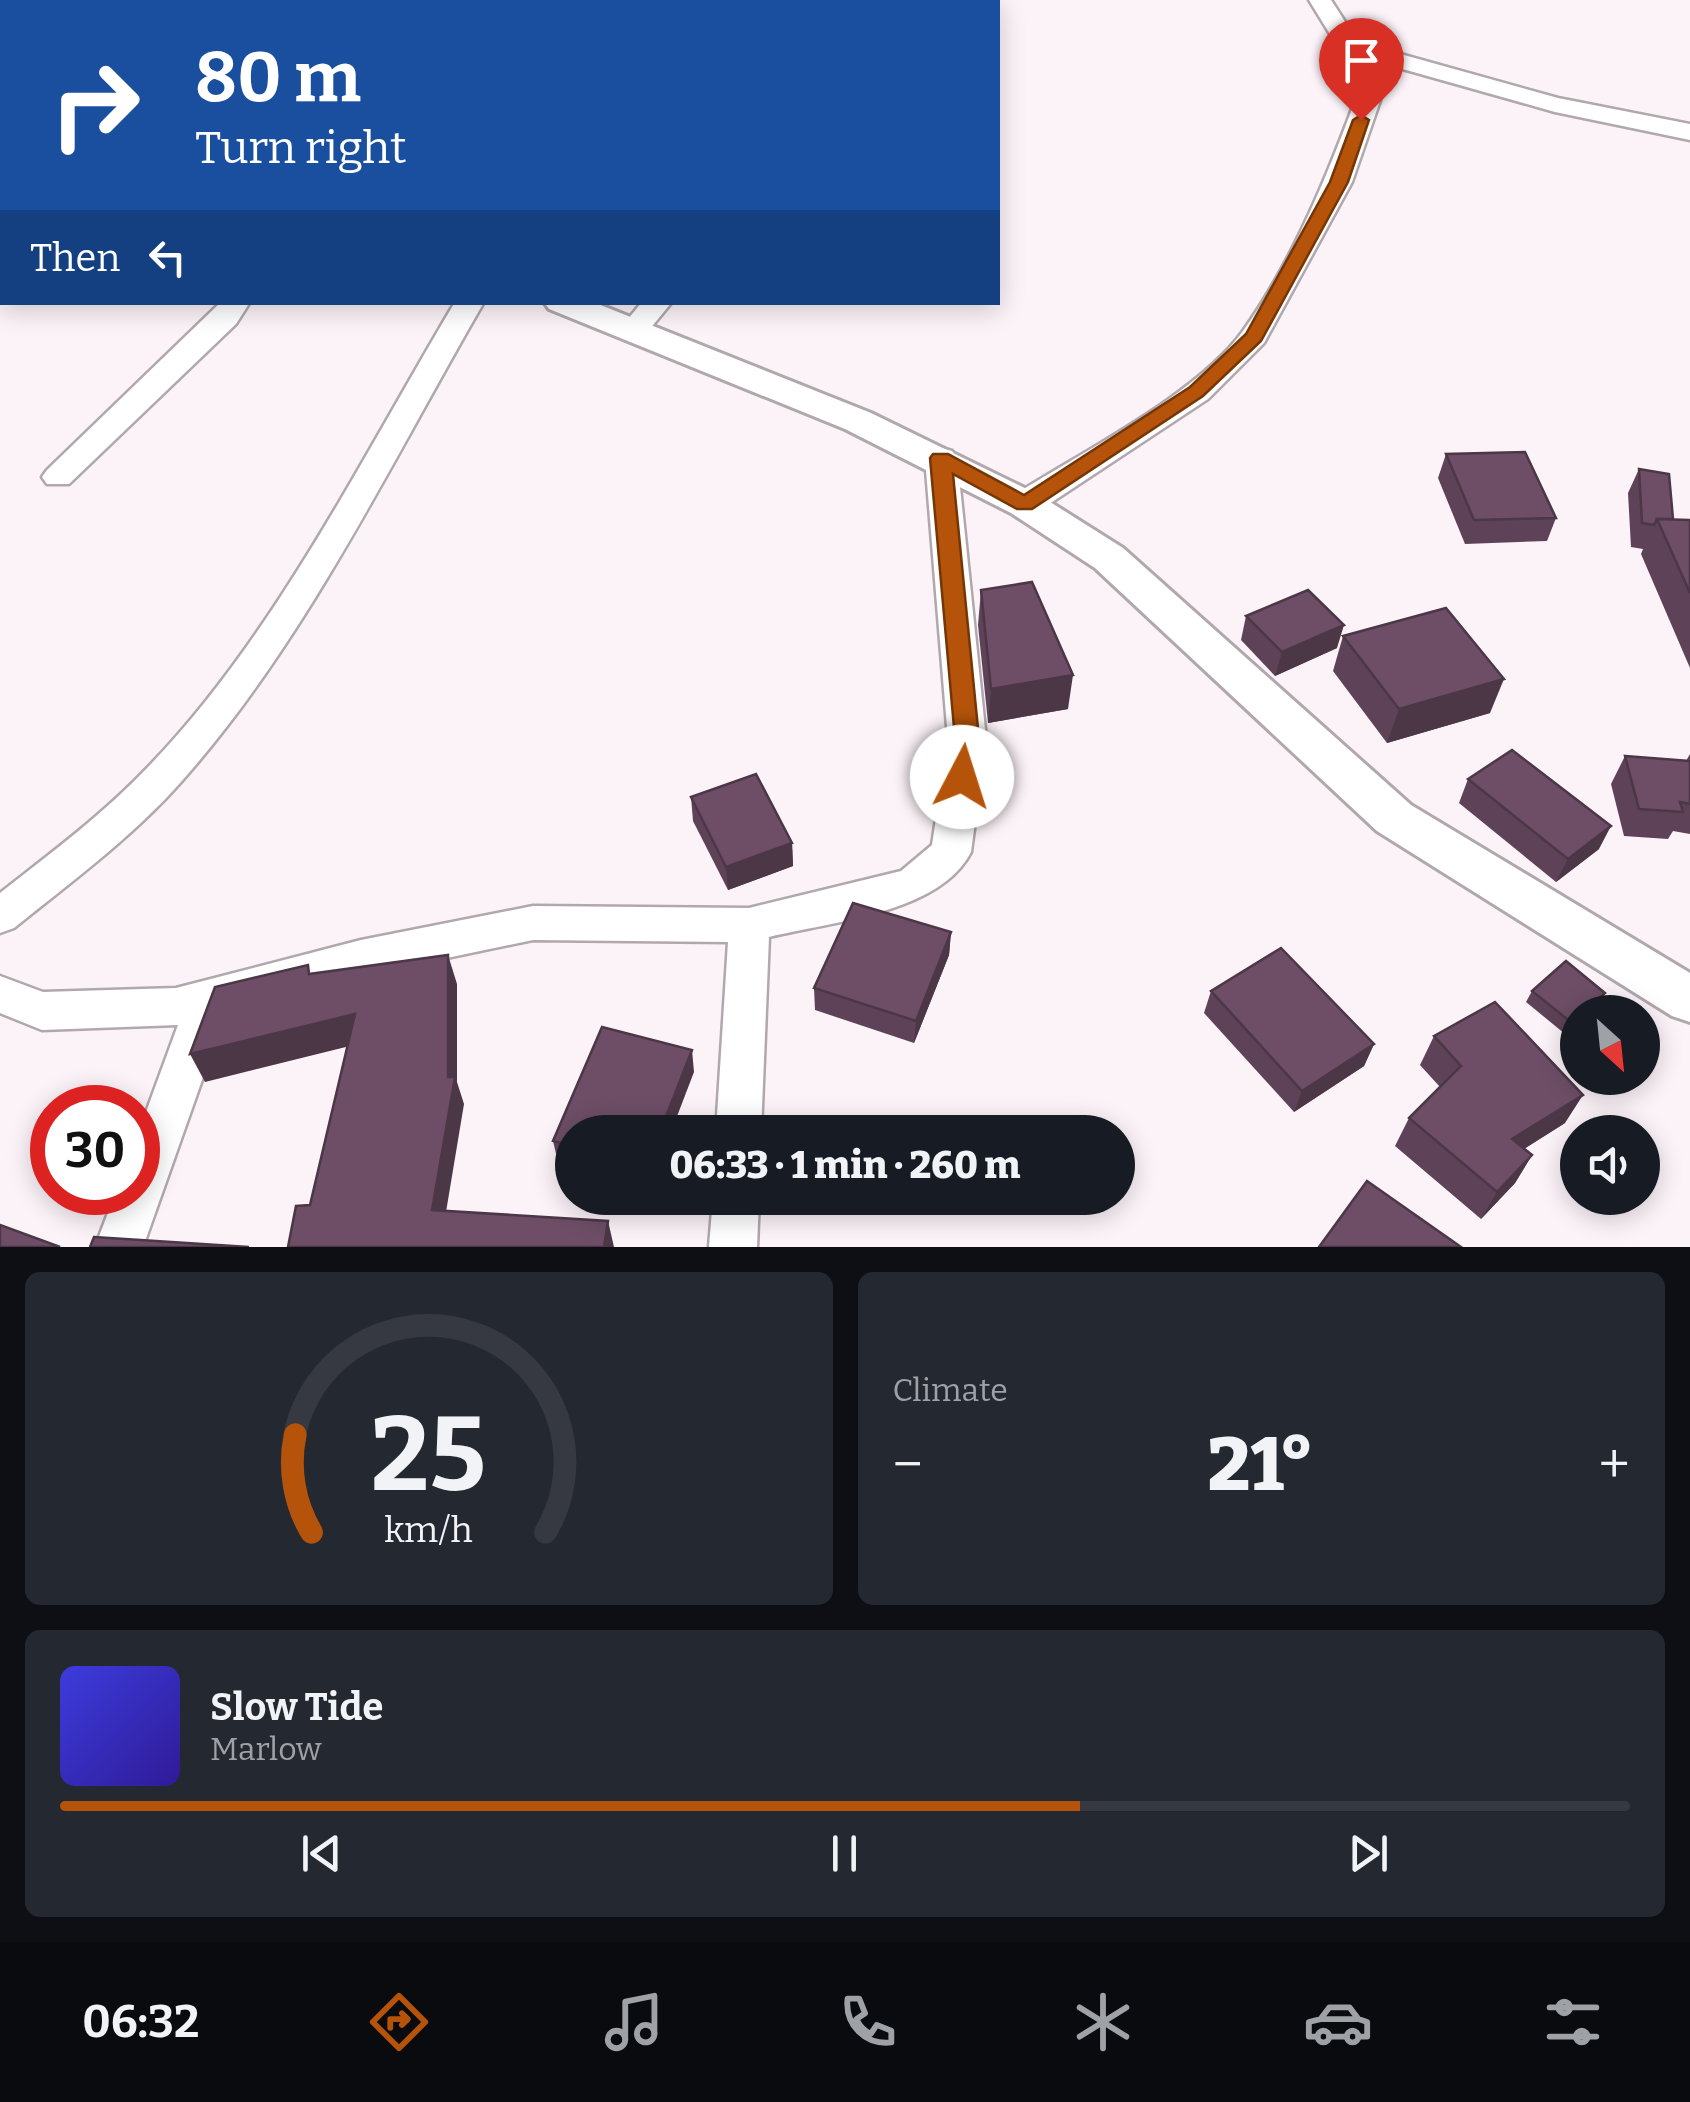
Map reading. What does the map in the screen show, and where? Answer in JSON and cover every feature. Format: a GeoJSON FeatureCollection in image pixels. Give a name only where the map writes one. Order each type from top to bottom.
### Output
{"type":"FeatureCollection","features":[{"type":"Feature","properties":{"kind":"street"},"geometry":{"type":"LineString","coordinates":[[1320,0],[1344,38],[1383,58],[1555,104],[1690,132]]}},
{"type":"Feature","properties":{"kind":"street"},"geometry":{"type":"LineString","coordinates":[[1025,504],[1196,392],[1254,336],[1339,182],[1383,58]]}},
{"type":"Feature","properties":{"kind":"street"},"geometry":{"type":"LineString","coordinates":[[58,478],[226,318],[234,305]]}},
{"type":"Feature","properties":{"kind":"street"},"geometry":{"type":"LineString","coordinates":[[0,916],[108,829],[186,751],[292,599],[468,305]]}},
{"type":"Feature","properties":{"kind":"street"},"geometry":{"type":"LineString","coordinates":[[580,305],[646,316],[941,458],[1025,504],[1109,558],[1394,818],[1690,1000]]}},
{"type":"Feature","properties":{"kind":"street"},"geometry":{"type":"LineString","coordinates":[[0,994],[42,1010],[176,1007],[361,958],[533,924],[749,925],[913,884],[950,852],[967,739],[941,458]]}},
{"type":"Feature","properties":{"kind":"street"},"geometry":{"type":"LineString","coordinates":[[740,1115],[749,925]]}},
{"type":"Feature","properties":{"kind":"street"},"geometry":{"type":"LineString","coordinates":[[118,1247],[209,999]]}},
{"type":"Feature","properties":{"kind":"street"},"geometry":{"type":"LineString","coordinates":[[733,1247],[735,1215]]}},
{"type":"Feature","properties":{"kind":"building"},"geometry":{"type":"Polygon","coordinates":[[[1525,452],[1556,518],[1474,520],[1446,454],[1525,452]]]}},
{"type":"Feature","properties":{"kind":"building"},"geometry":{"type":"Polygon","coordinates":[[[1639,469],[1669,474],[1673,519],[1657,519],[1654,525],[1642,523],[1639,469]]]}},
{"type":"Feature","properties":{"kind":"building"},"geometry":{"type":"Polygon","coordinates":[[[1657,519],[1690,520],[1690,593],[1657,519]]]}},
{"type":"Feature","properties":{"kind":"building"},"geometry":{"type":"Polygon","coordinates":[[[1032,582],[1073,675],[991,689],[981,590],[1032,582]]]}},
{"type":"Feature","properties":{"kind":"building"},"geometry":{"type":"Polygon","coordinates":[[[1308,590],[1344,625],[1282,652],[1246,616],[1308,590]]]}},
{"type":"Feature","properties":{"kind":"building"},"geometry":{"type":"Polygon","coordinates":[[[1446,608],[1504,679],[1399,709],[1343,636],[1446,608]]]}},
{"type":"Feature","properties":{"kind":"building"},"geometry":{"type":"Polygon","coordinates":[[[1512,750],[1611,826],[1568,859],[1468,779],[1512,750]]]}},
{"type":"Feature","properties":{"kind":"building"},"geometry":{"type":"Polygon","coordinates":[[[1625,756],[1690,761],[1690,804],[1680,802],[1683,812],[1639,809],[1625,756]]]}},
{"type":"Feature","properties":{"kind":"building"},"geometry":{"type":"Polygon","coordinates":[[[756,774],[792,843],[726,867],[691,797],[756,774]]]}},
{"type":"Feature","properties":{"kind":"building"},"geometry":{"type":"Polygon","coordinates":[[[853,903],[951,932],[916,1021],[814,988],[853,903]]]}},
{"type":"Feature","properties":{"kind":"building"},"geometry":{"type":"Polygon","coordinates":[[[1281,948],[1374,1044],[1302,1091],[1211,991],[1281,948]]]}},
{"type":"Feature","properties":{"kind":"building"},"geometry":{"type":"Polygon","coordinates":[[[448,955],[448,1077],[455,1077],[432,1210],[608,1221],[604,1247],[288,1247],[296,1206],[310,1205],[355,1014],[190,1054],[215,987],[308,965],[309,974],[448,955]]]}},
{"type":"Feature","properties":{"kind":"building"},"geometry":{"type":"Polygon","coordinates":[[[1566,961],[1605,993],[1560,995],[1560,1013],[1532,991],[1566,961]]]}},
{"type":"Feature","properties":{"kind":"building"},"geometry":{"type":"Polygon","coordinates":[[[1495,1002],[1560,1071],[1560,1095],[1583,1095],[1512,1139],[1532,1155],[1497,1192],[1409,1118],[1461,1066],[1434,1036],[1495,1002]]]}},
{"type":"Feature","properties":{"kind":"building"},"geometry":{"type":"Polygon","coordinates":[[[602,1027],[692,1050],[667,1115],[564,1115],[602,1027]]]}},
{"type":"Feature","properties":{"kind":"building"},"geometry":{"type":"Polygon","coordinates":[[[1367,1181],[1461,1247],[1319,1247],[1367,1181]]]}},
{"type":"Feature","properties":{"kind":"building"},"geometry":{"type":"Polygon","coordinates":[[[0,1225],[60,1247],[0,1247],[0,1225]]]}},
{"type":"Feature","properties":{"kind":"building"},"geometry":{"type":"Polygon","coordinates":[[[94,1237],[249,1247],[90,1247],[94,1237]]]}},
{"type":"Feature","properties":{"kind":"route"},"geometry":{"type":"LineString","coordinates":[[962,777],[967,739],[941,458],[1025,504],[1196,392],[1254,336],[1339,182],[1361,120]]}}]}
